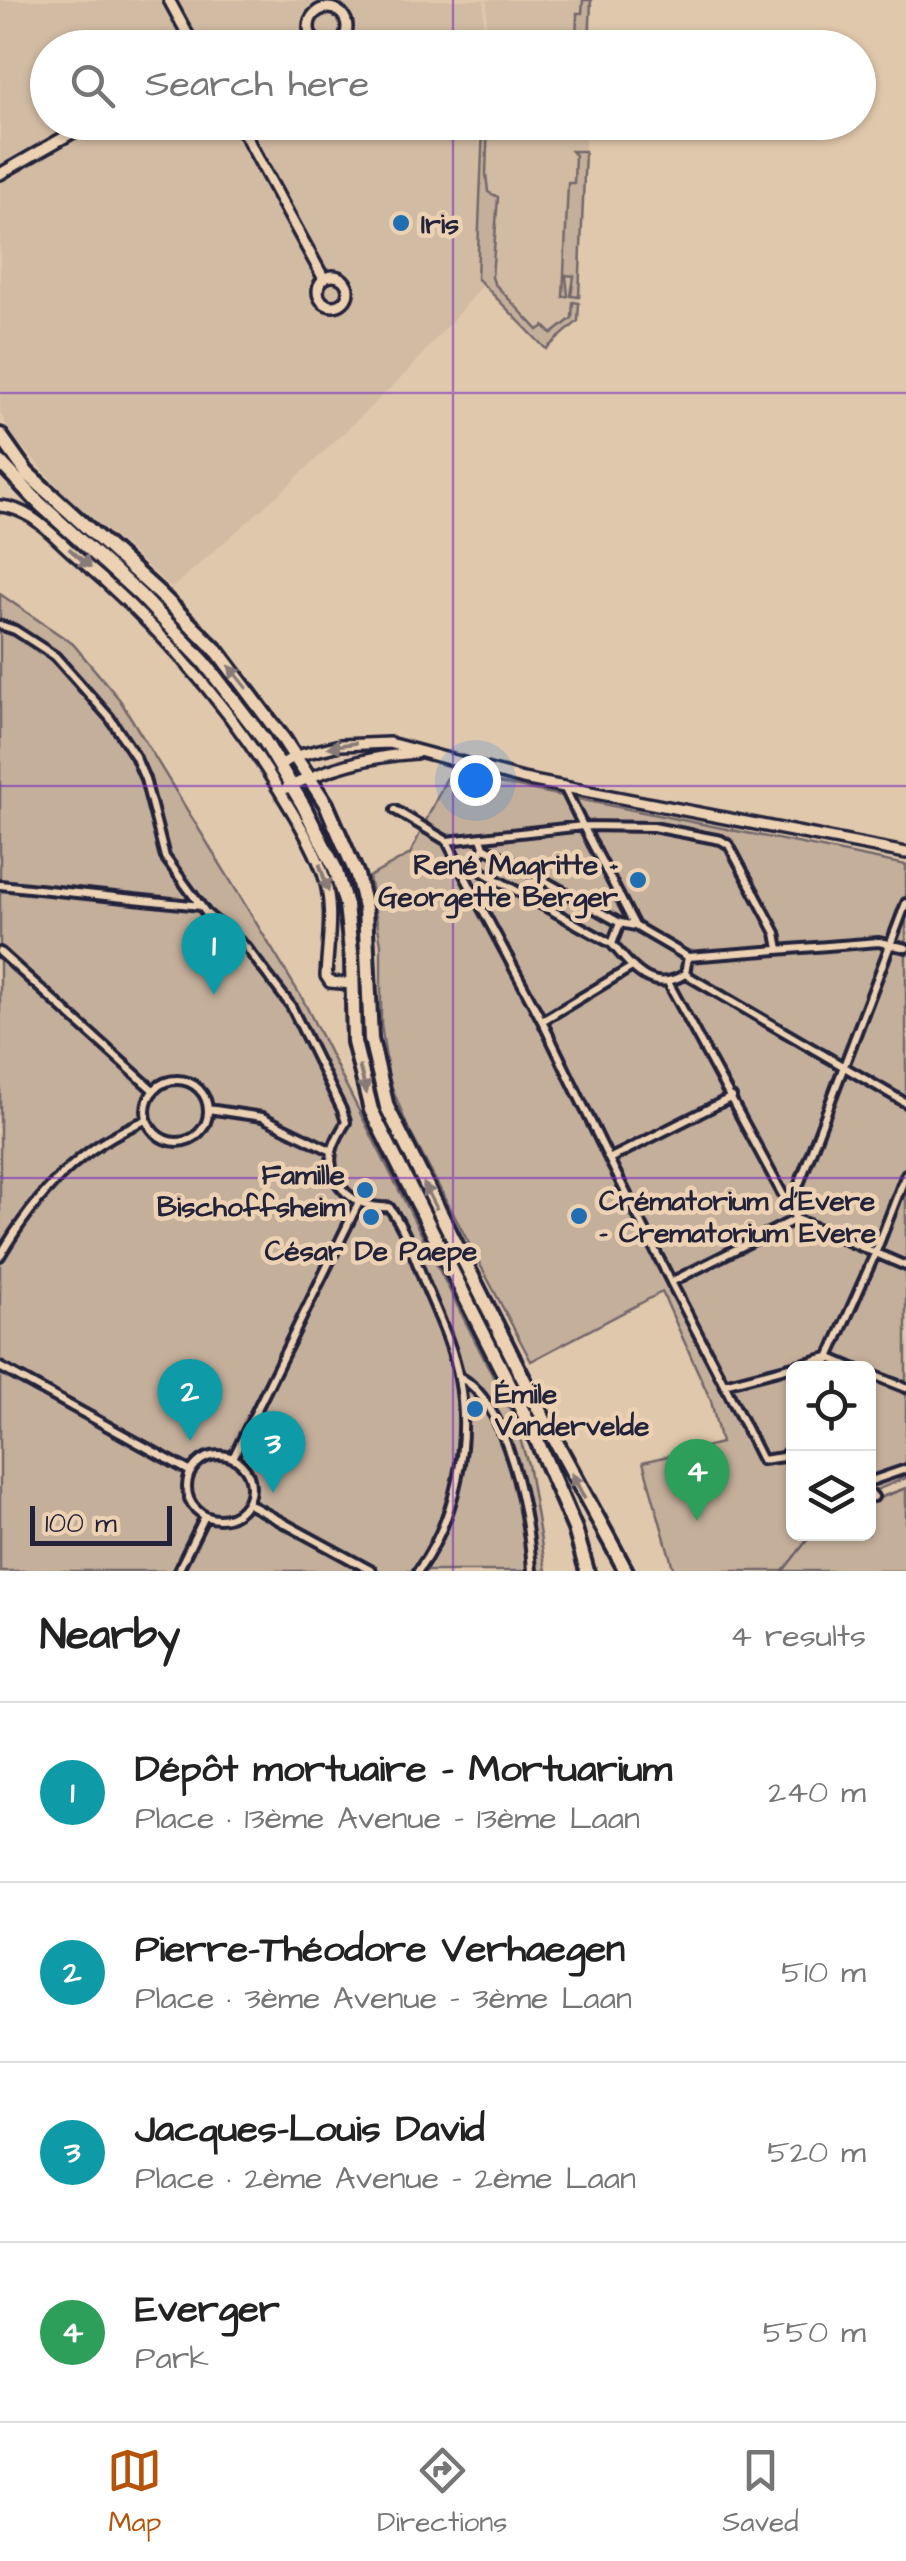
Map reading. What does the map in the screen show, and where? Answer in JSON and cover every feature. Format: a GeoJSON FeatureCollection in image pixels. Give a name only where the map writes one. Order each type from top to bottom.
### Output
{"type":"FeatureCollection","features":[{"type":"Feature","properties":{"kind":"main road"},"geometry":{"type":"LineString","coordinates":[[0,435],[4,457],[39,503],[140,595],[238,704],[279,766],[286,789],[326,850],[341,886],[350,932],[354,1042],[372,1110],[535,1436],[570,1516],[587,1571]]}},
{"type":"Feature","properties":{"kind":"main road"},"geometry":{"type":"LineString","coordinates":[[4,457],[27,473],[159,593],[218,652],[295,756],[342,835],[362,892],[368,936],[371,1039],[394,1124],[626,1571]]}},
{"type":"Feature","properties":{"kind":"street"},"geometry":{"type":"LineString","coordinates":[[169,0],[185,30]]}},
{"type":"Feature","properties":{"kind":"street"},"geometry":{"type":"LineString","coordinates":[[310,30],[309,23],[320,9],[335,9],[347,21],[346,30]]}},
{"type":"Feature","properties":{"kind":"street"},"geometry":{"type":"LineString","coordinates":[[0,174],[60,140]]}},
{"type":"Feature","properties":{"kind":"street"},"geometry":{"type":"LineString","coordinates":[[248,140],[324,279]]}},
{"type":"Feature","properties":{"kind":"street"},"geometry":{"type":"LineString","coordinates":[[0,506],[28,514],[132,606],[179,653],[286,789],[331,900],[326,972],[330,982],[352,984]]}},
{"type":"Feature","properties":{"kind":"street"},"geometry":{"type":"LineString","coordinates":[[0,625],[56,656],[102,706],[145,778],[166,857],[203,906],[246,946],[291,1006],[346,1122],[332,1152],[336,1179],[358,1204],[389,1208],[406,1237],[451,1348],[459,1376],[462,1430],[455,1485],[438,1536],[418,1571]]}},
{"type":"Feature","properties":{"kind":"street"},"geometry":{"type":"LineString","coordinates":[[279,766],[295,756],[340,744],[372,742],[564,787],[906,853]]}},
{"type":"Feature","properties":{"kind":"street"},"geometry":{"type":"LineString","coordinates":[[286,789],[309,777],[370,759],[424,753]]}},
{"type":"Feature","properties":{"kind":"street"},"geometry":{"type":"LineString","coordinates":[[564,787],[635,926]]}},
{"type":"Feature","properties":{"kind":"street"},"geometry":{"type":"LineString","coordinates":[[394,810],[447,841],[542,1021],[762,1460],[783,1458],[790,1451]]}},
{"type":"Feature","properties":{"kind":"street"},"geometry":{"type":"LineString","coordinates":[[447,841],[583,826],[639,826],[721,840],[776,933],[779,949]]}},
{"type":"Feature","properties":{"kind":"street"},"geometry":{"type":"LineString","coordinates":[[480,838],[484,847],[688,957],[891,943],[906,948]]}},
{"type":"Feature","properties":{"kind":"street"},"geometry":{"type":"LineString","coordinates":[[463,874],[474,867],[484,847]]}},
{"type":"Feature","properties":{"kind":"street"},"geometry":{"type":"LineString","coordinates":[[474,867],[612,944],[632,967],[658,983],[669,984],[685,974],[688,957]]}},
{"type":"Feature","properties":{"kind":"street"},"geometry":{"type":"LineString","coordinates":[[0,885],[203,906]]}},
{"type":"Feature","properties":{"kind":"street"},"geometry":{"type":"LineString","coordinates":[[790,1208],[906,902]]}},
{"type":"Feature","properties":{"kind":"street"},"geometry":{"type":"LineString","coordinates":[[612,944],[620,923]]}},
{"type":"Feature","properties":{"kind":"street"},"geometry":{"type":"LineString","coordinates":[[0,952],[153,1090]]}},
{"type":"Feature","properties":{"kind":"street"},"geometry":{"type":"LineString","coordinates":[[542,1021],[632,967]]}},
{"type":"Feature","properties":{"kind":"street"},"geometry":{"type":"LineString","coordinates":[[685,974],[906,1102]]}},
{"type":"Feature","properties":{"kind":"street"},"geometry":{"type":"LineString","coordinates":[[669,984],[796,1219],[906,1266]]}},
{"type":"Feature","properties":{"kind":"street"},"geometry":{"type":"LineString","coordinates":[[171,1080],[192,1083],[206,1098],[208,1108],[204,1127],[181,1143],[162,1140],[146,1120],[145,1109],[153,1090],[171,1080]]}},
{"type":"Feature","properties":{"kind":"street"},"geometry":{"type":"LineString","coordinates":[[609,1159],[732,1097]]}},
{"type":"Feature","properties":{"kind":"street"},"geometry":{"type":"LineString","coordinates":[[208,1108],[262,1117],[332,1152]]}},
{"type":"Feature","properties":{"kind":"street"},"geometry":{"type":"LineString","coordinates":[[0,1256],[47,1186],[86,1150],[146,1120]]}},
{"type":"Feature","properties":{"kind":"street"},"geometry":{"type":"LineString","coordinates":[[827,1361],[906,1174]]}},
{"type":"Feature","properties":{"kind":"street"},"geometry":{"type":"LineString","coordinates":[[233,1458],[358,1204]]}},
{"type":"Feature","properties":{"kind":"street"},"geometry":{"type":"LineString","coordinates":[[671,1282],[796,1219]]}},
{"type":"Feature","properties":{"kind":"street"},"geometry":{"type":"LineString","coordinates":[[724,1384],[828,1358],[836,1361]]}},
{"type":"Feature","properties":{"kind":"street"},"geometry":{"type":"LineString","coordinates":[[0,1367],[190,1472]]}},
{"type":"Feature","properties":{"kind":"street"},"geometry":{"type":"LineString","coordinates":[[459,1376],[472,1384],[490,1409],[505,1442],[524,1507],[532,1571]]}},
{"type":"Feature","properties":{"kind":"street"},"geometry":{"type":"LineString","coordinates":[[876,1377],[906,1388]]}},
{"type":"Feature","properties":{"kind":"street"},"geometry":{"type":"LineString","coordinates":[[214,1456],[233,1458],[249,1477],[251,1492],[247,1503],[230,1518],[205,1516],[188,1497],[190,1472],[200,1461],[214,1456]]}},
{"type":"Feature","properties":{"kind":"street"},"geometry":{"type":"LineString","coordinates":[[876,1479],[906,1469]]}},
{"type":"Feature","properties":{"kind":"street"},"geometry":{"type":"LineString","coordinates":[[247,1503],[372,1571]]}},
{"type":"Feature","properties":{"kind":"street"},"geometry":{"type":"LineString","coordinates":[[178,1571],[205,1516]]}},
{"type":"Feature","properties":{"kind":"shaded area"},"geometry":{"type":"Polygon","coordinates":[[[0,0],[484,0],[483,30],[30,30],[30,140],[480,140],[479,209],[482,140],[585,140],[578,321],[546,349],[483,285],[407,372],[288,486],[172,588],[63,492],[15,439],[0,413],[0,0]]]}},
{"type":"Feature","properties":{"kind":"shaded area"},"geometry":{"type":"Polygon","coordinates":[[[487,0],[591,0],[590,30],[486,30],[487,0]]]}},
{"type":"Feature","properties":{"kind":"shaded area"},"geometry":{"type":"Polygon","coordinates":[[[583,0],[591,0],[590,30],[576,30],[577,13],[582,13],[583,0]]]}},
{"type":"Feature","properties":{"kind":"shaded area"},"geometry":{"type":"Polygon","coordinates":[[[482,140],[487,140],[488,192],[498,197],[494,283],[538,330],[544,326],[552,334],[572,318],[573,302],[579,303],[578,321],[546,349],[477,278],[482,140]]]}},
{"type":"Feature","properties":{"kind":"shaded area"},"geometry":{"type":"Polygon","coordinates":[[[571,151],[585,151],[579,297],[571,296],[574,276],[566,275],[568,296],[563,297],[568,183],[574,183],[575,155],[571,151]]]}},
{"type":"Feature","properties":{"kind":"shaded area"},"geometry":{"type":"Polygon","coordinates":[[[0,594],[73,644],[120,700],[302,998],[512,1414],[528,1464],[546,1571],[0,1571],[0,594]]]}},
{"type":"Feature","properties":{"kind":"shaded area"},"geometry":{"type":"Polygon","coordinates":[[[449,773],[906,865],[906,1478],[876,1490],[876,1361],[786,1361],[786,1541],[876,1541],[876,1499],[906,1488],[906,1571],[674,1571],[643,1462],[721,1443],[711,1401],[662,1292],[531,1361],[408,1128],[389,1080],[381,1024],[381,944],[369,877],[410,854],[449,773]]]}},
{"type":"Feature","properties":{"kind":"waterway"},"geometry":{"type":"LineString","coordinates":[[876,1499],[906,1488]]}},
{"type":"Feature","properties":{"kind":"waterway"},"geometry":{"type":"LineString","coordinates":[[783,1571],[807,1541]]}},
{"type":"Feature","properties":{"kind":"place","name":"Iris"},"geometry":{"type":"Point","coordinates":[401,223]}},
{"type":"Feature","properties":{"kind":"place","name":"René Magritte - Georgette Berger"},"geometry":{"type":"Point","coordinates":[638,880]}},
{"type":"Feature","properties":{"kind":"place","name":"Dépôt mortuaire - Mortuarium"},"geometry":{"type":"Point","coordinates":[214,995]}},
{"type":"Feature","properties":{"kind":"place","name":"Famille Bischoffsheim"},"geometry":{"type":"Point","coordinates":[365,1190]}},
{"type":"Feature","properties":{"kind":"place","name":"Crématorium d’Evere - Crematorium Evere"},"geometry":{"type":"Point","coordinates":[579,1216]}},
{"type":"Feature","properties":{"kind":"place","name":"César De Paepe"},"geometry":{"type":"Point","coordinates":[371,1217]}},
{"type":"Feature","properties":{"kind":"place","name":"Émile Vandervelde"},"geometry":{"type":"Point","coordinates":[475,1409]}},
{"type":"Feature","properties":{"kind":"place","name":"Pierre-Théodore Verhaegen"},"geometry":{"type":"Point","coordinates":[190,1441]}},
{"type":"Feature","properties":{"kind":"place","name":"Jacques-Louis David"},"geometry":{"type":"Point","coordinates":[273,1493]}},
{"type":"Feature","properties":{"kind":"place","name":"Everger"},"geometry":{"type":"Point","coordinates":[697,1521]}}]}
